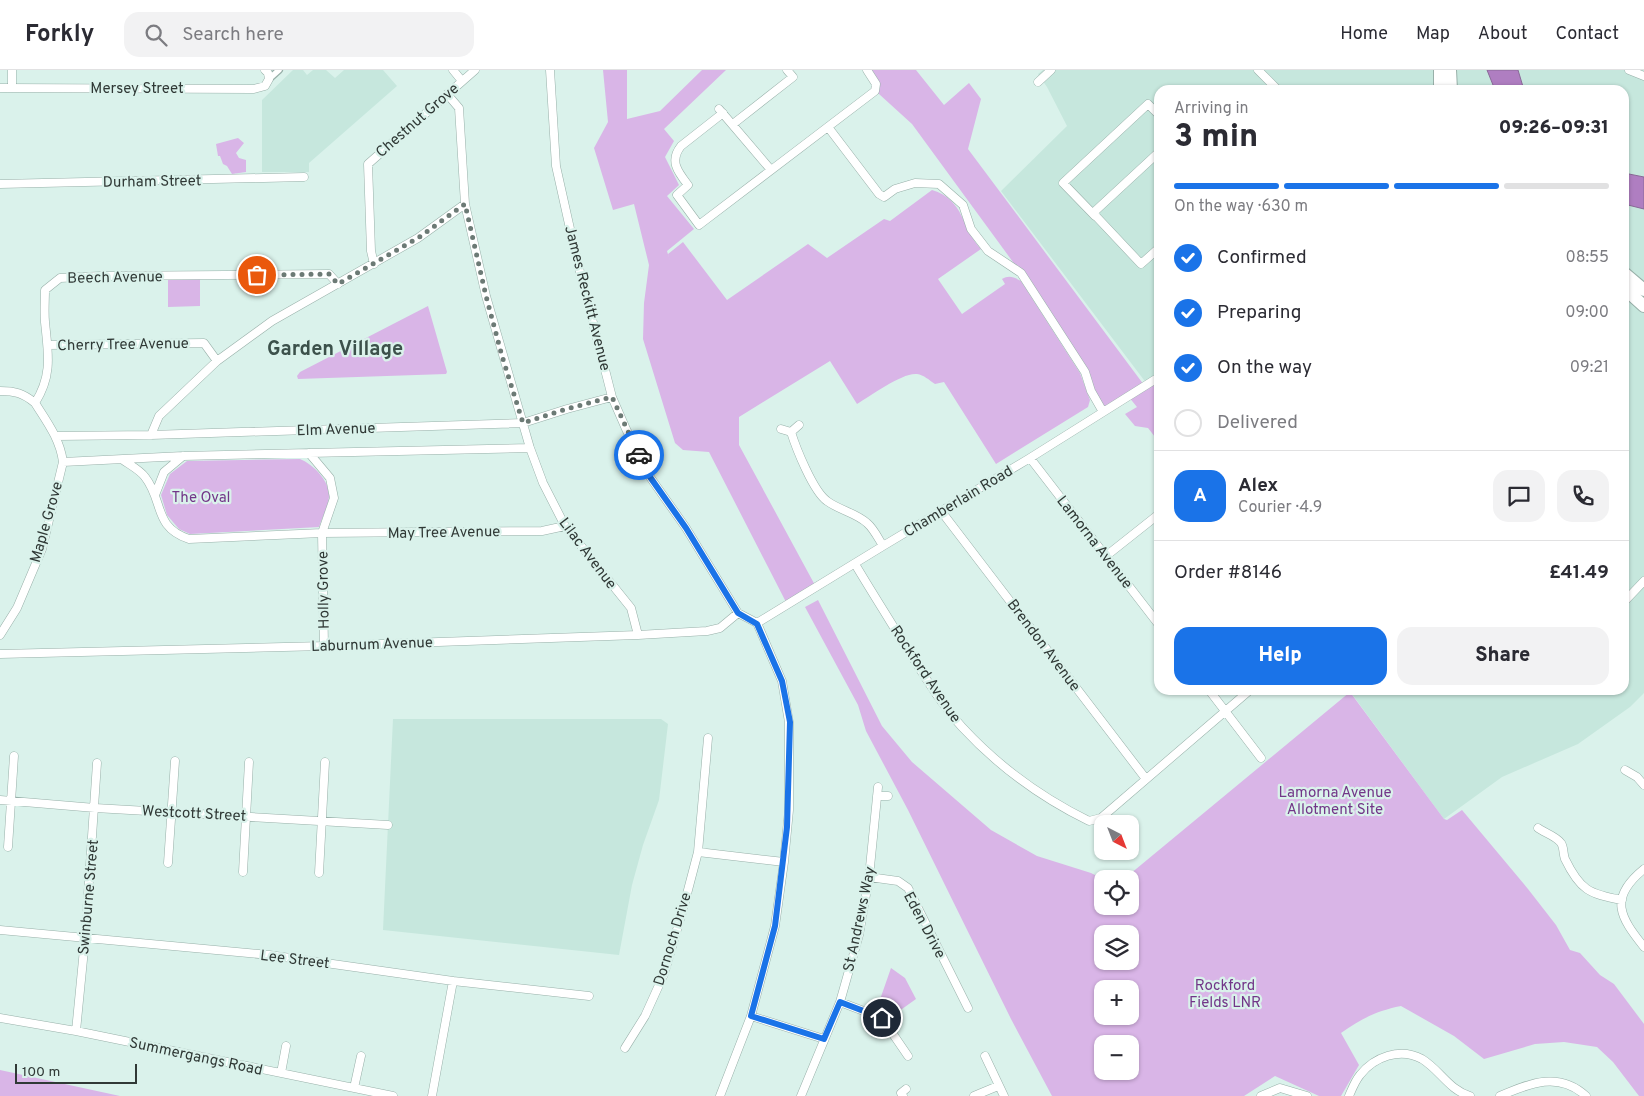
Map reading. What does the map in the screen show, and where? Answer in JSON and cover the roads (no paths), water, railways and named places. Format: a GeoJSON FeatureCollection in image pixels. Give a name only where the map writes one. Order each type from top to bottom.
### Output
{"type":"FeatureCollection","features":[{"type":"Feature","properties":{"kind":"highway"},"geometry":{"type":"LineString","coordinates":[[1440,70],[1440,85]]}},
{"type":"Feature","properties":{"kind":"highway"},"geometry":{"type":"LineString","coordinates":[[1450,70],[1451,85]]}},
{"type":"Feature","properties":{"kind":"highway"},"geometry":{"type":"LineString","coordinates":[[1629,277],[1644,290]]}},
{"type":"Feature","properties":{"kind":"highway"},"geometry":{"type":"LineString","coordinates":[[1629,292],[1644,306]]}},
{"type":"Feature","properties":{"kind":"street"},"geometry":{"type":"LineString","coordinates":[[12,70],[12,88]]}},
{"type":"Feature","properties":{"kind":"street","name":"Mersey Street"},"geometry":{"type":"LineString","coordinates":[[0,88],[254,89],[265,86],[267,74],[279,70]]}},
{"type":"Feature","properties":{"kind":"street"},"geometry":{"type":"LineString","coordinates":[[454,70],[462,81]]}},
{"type":"Feature","properties":{"kind":"street","name":"Chestnut Grove"},"geometry":{"type":"LineString","coordinates":[[374,264],[371,251],[368,164],[475,70]]}},
{"type":"Feature","properties":{"kind":"street","name":"James Reckitt Avenue"},"geometry":{"type":"LineString","coordinates":[[550,70],[556,166],[577,260],[612,397],[650,477],[686,528],[738,613],[757,624]]}},
{"type":"Feature","properties":{"kind":"street"},"geometry":{"type":"LineString","coordinates":[[733,124],[793,77],[787,70]]}},
{"type":"Feature","properties":{"kind":"street"},"geometry":{"type":"LineString","coordinates":[[771,170],[721,111],[676,153],[676,164],[688,184],[677,195],[699,225],[875,91],[876,84],[867,70]]}},
{"type":"Feature","properties":{"kind":"street"},"geometry":{"type":"LineString","coordinates":[[1038,82],[1051,70]]}},
{"type":"Feature","properties":{"kind":"street"},"geometry":{"type":"LineString","coordinates":[[1258,70],[1273,85]]}},
{"type":"Feature","properties":{"kind":"street"},"geometry":{"type":"LineString","coordinates":[[1629,70],[1644,76]]}},
{"type":"Feature","properties":{"kind":"street","name":"Lilac Avenue"},"geometry":{"type":"LineString","coordinates":[[447,94],[459,108],[465,204],[492,318],[530,448],[543,483],[565,526],[631,608],[638,635]]}},
{"type":"Feature","properties":{"kind":"street"},"geometry":{"type":"LineString","coordinates":[[1154,110],[1148,104],[1063,183],[1141,264],[1154,252]]}},
{"type":"Feature","properties":{"kind":"street"},"geometry":{"type":"LineString","coordinates":[[828,127],[879,194],[884,197],[895,190],[915,183],[939,184],[963,205],[971,229],[988,251],[1021,272],[1085,372],[1091,391],[1103,412]]}},
{"type":"Feature","properties":{"kind":"street"},"geometry":{"type":"LineString","coordinates":[[1095,216],[1093,213],[1154,157]]}},
{"type":"Feature","properties":{"kind":"street","name":"Durham Street"},"geometry":{"type":"LineString","coordinates":[[0,184],[304,177]]}},
{"type":"Feature","properties":{"kind":"street"},"geometry":{"type":"LineString","coordinates":[[151,435],[159,416],[217,361],[272,321],[418,238],[465,204]]}},
{"type":"Feature","properties":{"kind":"street","name":"Beech Avenue"},"geometry":{"type":"LineString","coordinates":[[35,403],[45,384],[49,361],[44,319],[45,290],[60,278],[329,274],[338,284]]}},
{"type":"Feature","properties":{"kind":"street","name":"Cherry Tree Avenue"},"geometry":{"type":"LineString","coordinates":[[48,345],[204,343],[217,361]]}},
{"type":"Feature","properties":{"kind":"street","name":"Chamberlain Road"},"geometry":{"type":"LineString","coordinates":[[757,624],[1154,380]]}},
{"type":"Feature","properties":{"kind":"street"},"geometry":{"type":"LineString","coordinates":[[0,390],[16,391],[27,395],[35,403],[56,436],[63,462]]}},
{"type":"Feature","properties":{"kind":"street","name":"Elm Avenue"},"geometry":{"type":"LineString","coordinates":[[56,436],[151,435],[523,423],[612,397]]}},
{"type":"Feature","properties":{"kind":"street"},"geometry":{"type":"LineString","coordinates":[[791,432],[799,425]]}},
{"type":"Feature","properties":{"kind":"street"},"geometry":{"type":"LineString","coordinates":[[781,429],[791,432]]}},
{"type":"Feature","properties":{"kind":"street"},"geometry":{"type":"LineString","coordinates":[[791,432],[811,479],[824,500],[862,519],[871,527],[883,546]]}},
{"type":"Feature","properties":{"kind":"street","name":"Elm Avenue"},"geometry":{"type":"LineString","coordinates":[[63,462],[183,456],[530,448]]}},
{"type":"Feature","properties":{"kind":"street"},"geometry":{"type":"LineString","coordinates":[[123,460],[144,476],[155,495],[162,518],[175,534],[188,539],[322,534],[334,498],[330,478],[309,453]]}},
{"type":"Feature","properties":{"kind":"street"},"geometry":{"type":"LineString","coordinates":[[155,495],[164,472],[183,456]]}},
{"type":"Feature","properties":{"kind":"street","name":"Lamorna Avenue"},"geometry":{"type":"LineString","coordinates":[[1030,458],[1154,618]]}},
{"type":"Feature","properties":{"kind":"street","name":"Maple Grove"},"geometry":{"type":"LineString","coordinates":[[0,635],[17,608],[42,549],[63,462]]}},
{"type":"Feature","properties":{"kind":"street","name":"Brendon Avenue"},"geometry":{"type":"LineString","coordinates":[[941,511],[1146,779]]}},
{"type":"Feature","properties":{"kind":"street"},"geometry":{"type":"LineString","coordinates":[[1106,556],[1154,518]]}},
{"type":"Feature","properties":{"kind":"street","name":"May Tree Avenue"},"geometry":{"type":"LineString","coordinates":[[322,534],[542,531],[565,526]]}},
{"type":"Feature","properties":{"kind":"street","name":"Holly Grove"},"geometry":{"type":"LineString","coordinates":[[322,534],[324,646]]}},
{"type":"Feature","properties":{"kind":"street","name":"Rockford Avenue"},"geometry":{"type":"LineString","coordinates":[[855,564],[942,702],[961,726],[1001,765],[1027,786],[1051,802],[1089,821],[1101,818],[1244,695]]}},
{"type":"Feature","properties":{"kind":"street"},"geometry":{"type":"LineString","coordinates":[[1629,597],[1644,581]]}},
{"type":"Feature","properties":{"kind":"street","name":"Laburnum Avenue"},"geometry":{"type":"LineString","coordinates":[[0,654],[324,646],[638,635],[707,631],[720,628],[738,613]]}},
{"type":"Feature","properties":{"kind":"street"},"geometry":{"type":"LineString","coordinates":[[720,1096],[751,1016],[775,926],[789,810],[790,722],[782,681],[757,624]]}},
{"type":"Feature","properties":{"kind":"street"},"geometry":{"type":"LineString","coordinates":[[1213,695],[1261,758]]}},
{"type":"Feature","properties":{"kind":"street","name":"Dornoch Drive"},"geometry":{"type":"LineString","coordinates":[[625,1048],[645,1016],[664,974],[698,852],[708,738]]}},
{"type":"Feature","properties":{"kind":"street"},"geometry":{"type":"LineString","coordinates":[[707,746],[716,747]]}},
{"type":"Feature","properties":{"kind":"street"},"geometry":{"type":"LineString","coordinates":[[8,847],[14,756]]}},
{"type":"Feature","properties":{"kind":"street"},"geometry":{"type":"LineString","coordinates":[[168,863],[175,761]]}},
{"type":"Feature","properties":{"kind":"street"},"geometry":{"type":"LineString","coordinates":[[243,872],[249,762]]}},
{"type":"Feature","properties":{"kind":"street"},"geometry":{"type":"LineString","coordinates":[[319,873],[325,762]]}},
{"type":"Feature","properties":{"kind":"street","name":"Swinburne Street"},"geometry":{"type":"LineString","coordinates":[[76,1031],[96,808],[97,763]]}},
{"type":"Feature","properties":{"kind":"street"},"geometry":{"type":"LineString","coordinates":[[1625,770],[1637,777],[1644,785]]}},
{"type":"Feature","properties":{"kind":"street","name":"St Andrews Way"},"geometry":{"type":"LineString","coordinates":[[801,1096],[840,1002],[858,935],[869,877],[878,791],[888,796]]}},
{"type":"Feature","properties":{"kind":"street","name":"Westcott Street"},"geometry":{"type":"LineString","coordinates":[[0,800],[96,808],[388,825]]}},
{"type":"Feature","properties":{"kind":"street"},"geometry":{"type":"LineString","coordinates":[[1538,828],[1553,836],[1561,844],[1574,876],[1584,888],[1599,896],[1622,900]]}},
{"type":"Feature","properties":{"kind":"street"},"geometry":{"type":"LineString","coordinates":[[698,852],[784,862]]}},
{"type":"Feature","properties":{"kind":"street"},"geometry":{"type":"LineString","coordinates":[[1644,869],[1630,880],[1623,894],[1621,909],[1626,924],[1644,948]]}},
{"type":"Feature","properties":{"kind":"street","name":"Eden Drive"},"geometry":{"type":"LineString","coordinates":[[869,877],[898,880],[908,888],[968,1008]]}},
{"type":"Feature","properties":{"kind":"street","name":"Lee Street"},"geometry":{"type":"LineString","coordinates":[[0,930],[269,956],[453,981],[589,996]]}},
{"type":"Feature","properties":{"kind":"street"},"geometry":{"type":"LineString","coordinates":[[432,1096],[453,981]]}},
{"type":"Feature","properties":{"kind":"street"},"geometry":{"type":"LineString","coordinates":[[956,1004],[963,998]]}},
{"type":"Feature","properties":{"kind":"street"},"geometry":{"type":"LineString","coordinates":[[840,1002],[882,1018],[906,1053],[897,1056]]}},
{"type":"Feature","properties":{"kind":"street"},"geometry":{"type":"LineString","coordinates":[[751,1016],[824,1039]]}},
{"type":"Feature","properties":{"kind":"street","name":"Summergangs Road"},"geometry":{"type":"LineString","coordinates":[[0,1018],[76,1031],[392,1096]]}},
{"type":"Feature","properties":{"kind":"street"},"geometry":{"type":"LineString","coordinates":[[281,1073],[286,1046]]}},
{"type":"Feature","properties":{"kind":"street"},"geometry":{"type":"LineString","coordinates":[[1349,1096],[1360,1076],[1370,1066],[1385,1056],[1395,1054],[1407,1054],[1421,1059],[1462,1094],[1470,1096]]}},
{"type":"Feature","properties":{"kind":"street"},"geometry":{"type":"LineString","coordinates":[[354,1088],[361,1056]]}},
{"type":"Feature","properties":{"kind":"street"},"geometry":{"type":"LineString","coordinates":[[985,1056],[1004,1096]]}},
{"type":"Feature","properties":{"kind":"street"},"geometry":{"type":"LineString","coordinates":[[1500,1096],[1536,1083],[1555,1080],[1580,1091],[1586,1096]]}},
{"type":"Feature","properties":{"kind":"street"},"geometry":{"type":"LineString","coordinates":[[974,1096],[998,1086]]}},
{"type":"Feature","properties":{"kind":"street"},"geometry":{"type":"LineString","coordinates":[[1261,1096],[1280,1088],[1307,1096]]}},
{"type":"Feature","properties":{"kind":"district","name":"Garden Village"},"geometry":{"type":"Point","coordinates":[335,348]}},
{"type":"Feature","properties":{"kind":"park label","name":"The Oval"},"geometry":{"type":"Point","coordinates":[201,497]}},
{"type":"Feature","properties":{"kind":"park label","name":"Lamorna Avenue Allotment Site"},"geometry":{"type":"Point","coordinates":[1335,800]}},
{"type":"Feature","properties":{"kind":"park label","name":"Rockford Fields LNR"},"geometry":{"type":"Point","coordinates":[1225,994]}}]}
